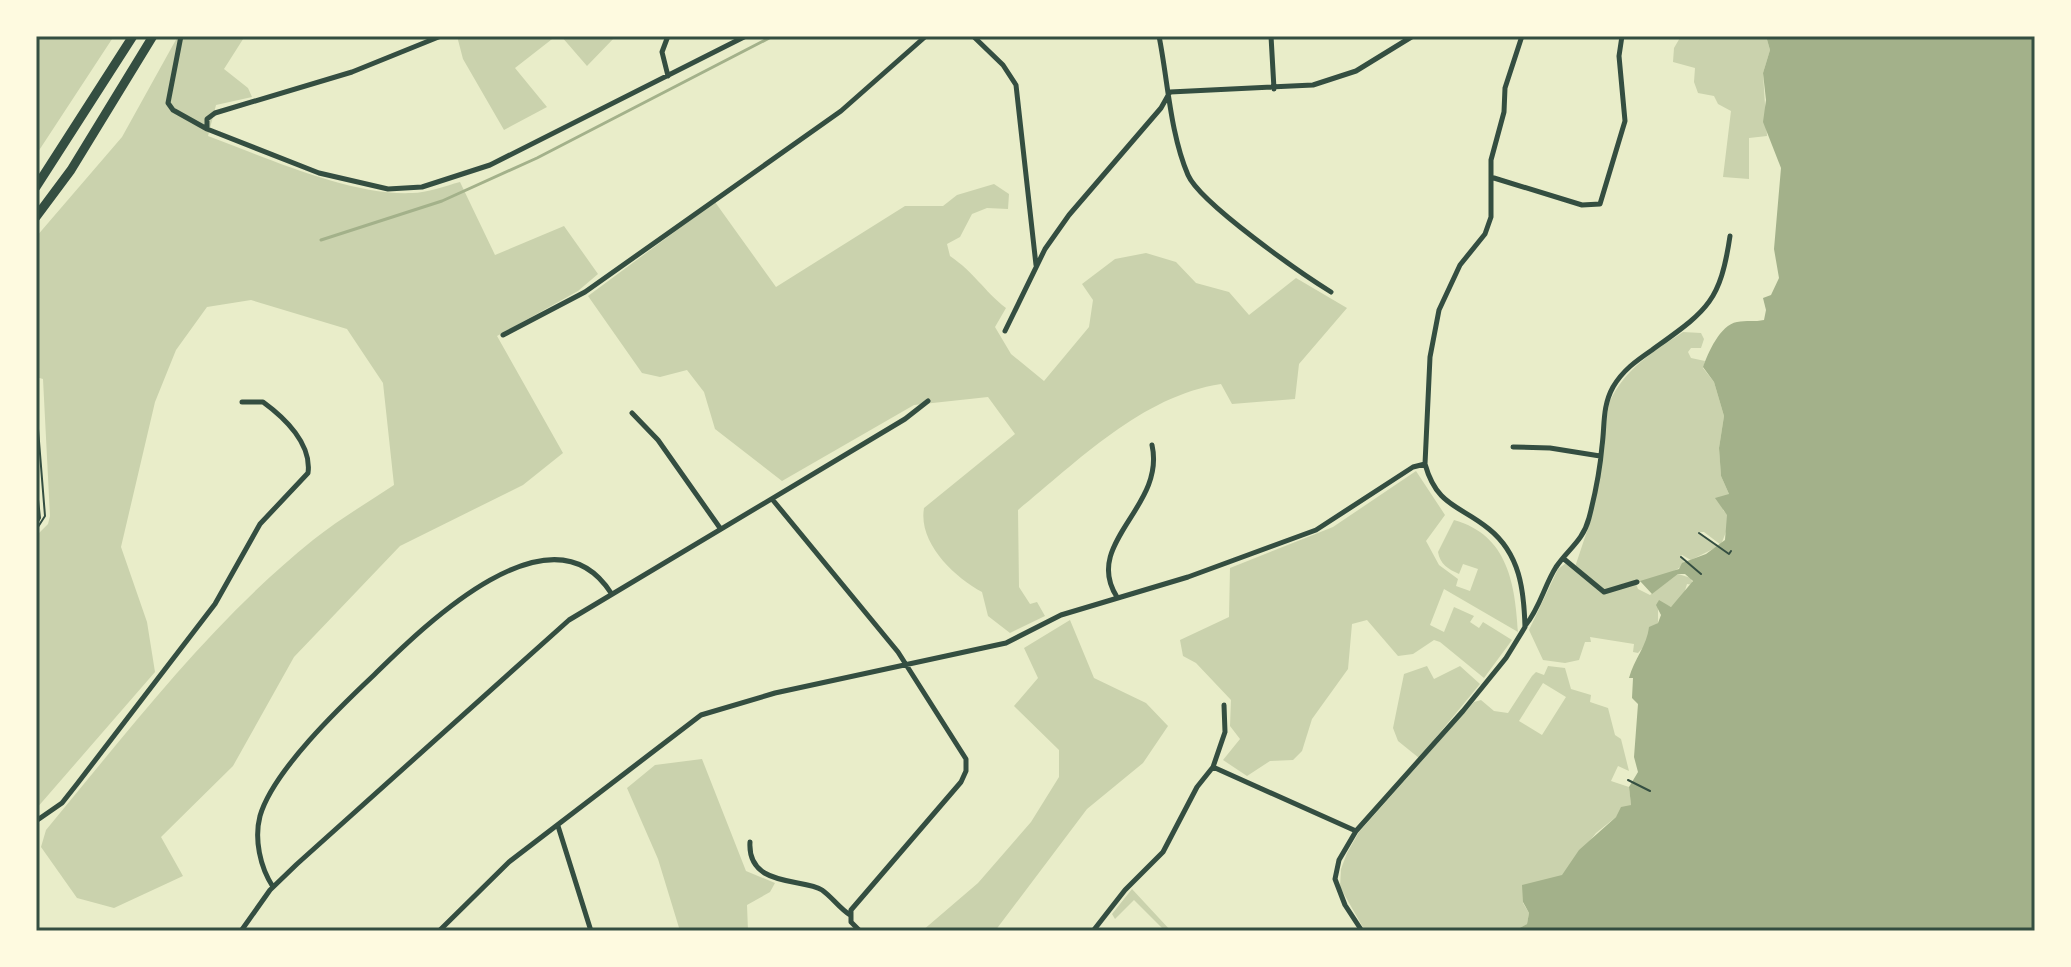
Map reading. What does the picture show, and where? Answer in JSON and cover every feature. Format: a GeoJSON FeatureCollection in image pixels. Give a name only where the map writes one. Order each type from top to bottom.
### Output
{"type":"FeatureCollection","features":[{"type":"Feature","properties":{"kind":"highway"},"geometry":{"type":"LineString","coordinates":[[36,187],[133,36]]}},
{"type":"Feature","properties":{"kind":"highway"},"geometry":{"type":"LineString","coordinates":[[36,217],[71,170],[153,36]]}},
{"type":"Feature","properties":{"kind":"street"},"geometry":{"type":"LineString","coordinates":[[181,36],[168,103],[173,110],[207,129],[319,173],[388,189],[407,189],[450,180],[490,165],[746,36]]}},
{"type":"Feature","properties":{"kind":"street"},"geometry":{"type":"LineString","coordinates":[[207,129],[207,119],[227,108],[352,72],[441,36]]}},
{"type":"Feature","properties":{"kind":"street"},"geometry":{"type":"LineString","coordinates":[[668,36],[662,48],[668,76]]}},
{"type":"Feature","properties":{"kind":"street"},"geometry":{"type":"LineString","coordinates":[[503,335],[585,292],[841,111],[926,36]]}},
{"type":"Feature","properties":{"kind":"street"},"geometry":{"type":"LineString","coordinates":[[973,36],[1003,65],[1016,85],[1036,267]]}},
{"type":"Feature","properties":{"kind":"street"},"geometry":{"type":"LineString","coordinates":[[1159,36],[1184,162],[1195,187],[1285,264],[1331,292]]}},
{"type":"Feature","properties":{"kind":"street"},"geometry":{"type":"LineString","coordinates":[[1271,36],[1274,89]]}},
{"type":"Feature","properties":{"kind":"street"},"geometry":{"type":"LineString","coordinates":[[1170,92],[1313,85],[1344,77],[1413,36]]}},
{"type":"Feature","properties":{"kind":"street"},"geometry":{"type":"LineString","coordinates":[[1522,36],[1505,88],[1502,120],[1491,160],[1494,178],[1488,226],[1460,265],[1439,310],[1430,357],[1425,464],[1448,504],[1490,529],[1509,551],[1520,580],[1525,627]]}},
{"type":"Feature","properties":{"kind":"street"},"geometry":{"type":"LineString","coordinates":[[1494,178],[1582,205],[1600,204],[1625,121],[1619,63],[1622,36]]}},
{"type":"Feature","properties":{"kind":"street"},"geometry":{"type":"LineString","coordinates":[[1005,331],[1036,267],[1069,215],[1161,108],[1170,92]]}},
{"type":"Feature","properties":{"kind":"street"},"geometry":{"type":"LineString","coordinates":[[1362,931],[1345,905],[1335,879],[1339,860],[1356,831],[1453,723],[1506,658],[1564,559],[1575,549],[1589,519],[1603,419],[1611,391],[1629,366],[1703,312],[1717,293],[1725,273],[1730,236]]}},
{"type":"Feature","properties":{"kind":"street"},"geometry":{"type":"LineString","coordinates":[[241,931],[273,887],[371,795],[479,703],[543,640],[611,593],[772,499],[928,401]]}},
{"type":"Feature","properties":{"kind":"street"},"geometry":{"type":"LineString","coordinates":[[36,821],[62,803],[77,784],[215,604],[260,524],[308,473],[306,450],[288,425],[263,402],[242,402]]}},
{"type":"Feature","properties":{"kind":"street"},"geometry":{"type":"LineString","coordinates":[[632,413],[652,432],[720,528]]}},
{"type":"Feature","properties":{"kind":"street"},"geometry":{"type":"LineString","coordinates":[[1117,597],[1110,587],[1110,555],[1151,485],[1154,467],[1152,445]]}},
{"type":"Feature","properties":{"kind":"street"},"geometry":{"type":"LineString","coordinates":[[1513,447],[1550,448],[1600,456]]}},
{"type":"Feature","properties":{"kind":"street"},"geometry":{"type":"LineString","coordinates":[[439,931],[509,862],[701,715],[775,693],[1006,643],[1061,615],[1188,577],[1316,530],[1413,467],[1425,464]]}},
{"type":"Feature","properties":{"kind":"street"},"geometry":{"type":"LineString","coordinates":[[772,499],[908,666],[963,751],[966,771],[961,782],[856,901],[850,915]]}},
{"type":"Feature","properties":{"kind":"street"},"geometry":{"type":"LineString","coordinates":[[1564,559],[1604,592],[1637,582]]}},
{"type":"Feature","properties":{"kind":"street"},"geometry":{"type":"LineString","coordinates":[[273,887],[263,867],[257,832],[271,795],[322,727],[428,624],[482,584],[540,562],[581,566],[601,579],[611,593]]}},
{"type":"Feature","properties":{"kind":"street"},"geometry":{"type":"LineString","coordinates":[[1093,931],[1125,890],[1163,852],[1197,787],[1213,767],[1225,732],[1224,705]]}},
{"type":"Feature","properties":{"kind":"street"},"geometry":{"type":"LineString","coordinates":[[1213,767],[1356,831]]}},
{"type":"Feature","properties":{"kind":"street"},"geometry":{"type":"LineString","coordinates":[[558,826],[591,931]]}},
{"type":"Feature","properties":{"kind":"street"},"geometry":{"type":"LineString","coordinates":[[750,842],[752,857],[774,878],[822,890],[850,915],[860,931]]}},
{"type":"Feature","properties":{"kind":"lane"},"geometry":{"type":"LineString","coordinates":[[36,404],[45,516],[36,530]]}},
{"type":"Feature","properties":{"kind":"lane"},"geometry":{"type":"LineString","coordinates":[[36,481],[40,518],[36,525]]}},
{"type":"Feature","properties":{"kind":"path"},"geometry":{"type":"LineString","coordinates":[[1699,533],[1729,554],[1731,551]]}},
{"type":"Feature","properties":{"kind":"path"},"geometry":{"type":"LineString","coordinates":[[1681,557],[1701,574]]}},
{"type":"Feature","properties":{"kind":"path"},"geometry":{"type":"LineString","coordinates":[[1628,780],[1650,791]]}},
{"type":"Feature","properties":{"kind":"shaded area"},"geometry":{"type":"Polygon","coordinates":[[[36,36],[114,36],[36,155],[36,36]]]}},
{"type":"Feature","properties":{"kind":"shaded area"},"geometry":{"type":"Polygon","coordinates":[[[178,36],[245,36],[224,69],[248,88],[252,97],[216,105],[208,136],[308,174],[362,188],[418,193],[460,182],[495,255],[564,226],[598,274],[578,291],[497,336],[563,453],[523,485],[400,546],[294,657],[233,766],[161,837],[183,876],[114,908],[77,898],[41,847],[46,830],[140,715],[240,606],[313,540],[394,485],[383,383],[347,329],[251,300],[207,307],[176,350],[155,402],[121,547],[147,622],[155,672],[36,809],[36,536],[48,524],[50,516],[43,379],[36,377],[36,237],[122,137],[178,36]]]}},
{"type":"Feature","properties":{"kind":"shaded area"},"geometry":{"type":"Polygon","coordinates":[[[457,36],[556,36],[515,68],[547,107],[504,130],[463,59],[457,36]]]}},
{"type":"Feature","properties":{"kind":"shaded area"},"geometry":{"type":"Polygon","coordinates":[[[561,36],[616,36],[587,66],[561,36]]]}},
{"type":"Feature","properties":{"kind":"shaded area"},"geometry":{"type":"Polygon","coordinates":[[[1681,36],[1766,36],[1770,50],[1763,73],[1767,136],[1749,138],[1749,179],[1723,177],[1731,111],[1718,104],[1714,96],[1698,93],[1694,82],[1695,68],[1673,62],[1674,48],[1681,36]]]}},
{"type":"Feature","properties":{"kind":"shaded area"},"geometry":{"type":"Polygon","coordinates":[[[1766,36],[2035,36],[2035,931],[1514,931],[1527,924],[1529,913],[1523,902],[1522,885],[1562,875],[1579,850],[1616,817],[1621,807],[1631,805],[1629,787],[1638,772],[1634,757],[1638,704],[1632,698],[1633,678],[1629,678],[1649,627],[1658,623],[1661,615],[1656,605],[1659,600],[1671,607],[1693,581],[1685,574],[1678,574],[1652,594],[1640,581],[1679,569],[1682,563],[1706,554],[1725,540],[1727,515],[1715,498],[1729,494],[1721,476],[1719,448],[1724,416],[1714,382],[1703,367],[1725,328],[1737,322],[1764,320],[1766,310],[1763,298],[1771,295],[1779,278],[1774,249],[1781,168],[1763,122],[1766,100],[1763,73],[1770,50],[1766,36]]]}},
{"type":"Feature","properties":{"kind":"shaded area"},"geometry":{"type":"Polygon","coordinates":[[[994,184],[1009,194],[1008,209],[987,208],[972,214],[960,237],[947,244],[950,256],[1006,308],[995,327],[1011,354],[1044,381],[1089,327],[1093,300],[1082,284],[1115,259],[1146,253],[1176,262],[1196,283],[1229,292],[1249,315],[1296,278],[1347,308],[1299,364],[1295,399],[1232,404],[1221,384],[1164,402],[1112,433],[1018,510],[1019,587],[1030,604],[1037,602],[1045,616],[1010,633],[988,616],[982,592],[940,558],[932,546],[924,521],[924,508],[1015,434],[988,397],[914,405],[782,481],[715,429],[704,392],[687,370],[660,377],[642,373],[588,296],[715,202],[776,287],[905,206],[943,206],[957,195],[994,184]]]}},
{"type":"Feature","properties":{"kind":"shaded area"},"geometry":{"type":"Polygon","coordinates":[[[1683,332],[1701,333],[1704,339],[1701,348],[1691,348],[1688,352],[1691,358],[1705,361],[1703,368],[1714,382],[1724,416],[1719,448],[1721,476],[1729,494],[1723,510],[1728,515],[1727,529],[1721,545],[1704,532],[1698,532],[1719,546],[1691,560],[1682,555],[1680,557],[1685,563],[1668,574],[1605,590],[1575,567],[1591,519],[1609,403],[1632,370],[1683,332]]]}},
{"type":"Feature","properties":{"kind":"shaded area"},"geometry":{"type":"Polygon","coordinates":[[[1416,471],[1445,515],[1426,541],[1439,565],[1458,579],[1456,586],[1470,591],[1478,569],[1463,564],[1459,574],[1445,566],[1438,552],[1454,520],[1486,537],[1497,549],[1511,579],[1518,632],[1444,589],[1430,625],[1444,632],[1454,607],[1474,616],[1470,622],[1479,628],[1483,622],[1512,640],[1484,678],[1440,642],[1434,640],[1413,654],[1398,656],[1367,620],[1352,624],[1348,669],[1312,719],[1302,751],[1293,760],[1270,761],[1247,776],[1223,760],[1240,739],[1230,726],[1231,700],[1196,663],[1183,656],[1180,640],[1229,617],[1230,568],[1333,527],[1416,471]]]}},
{"type":"Feature","properties":{"kind":"shaded area"},"geometry":{"type":"Polygon","coordinates":[[[1566,563],[1604,594],[1636,584],[1638,589],[1650,595],[1678,574],[1691,578],[1693,585],[1687,584],[1683,597],[1671,607],[1658,601],[1658,623],[1649,628],[1648,642],[1638,653],[1633,652],[1634,644],[1590,637],[1591,642],[1585,642],[1579,660],[1565,663],[1543,660],[1529,630],[1558,569],[1566,563]]]}},
{"type":"Feature","properties":{"kind":"shaded area"},"geometry":{"type":"Polygon","coordinates":[[[1070,620],[1094,678],[1146,703],[1168,726],[1143,763],[1087,809],[995,931],[922,931],[978,883],[1031,822],[1059,777],[1059,750],[1014,706],[1038,678],[1024,648],[1070,620]]]}},
{"type":"Feature","properties":{"kind":"shaded area"},"geometry":{"type":"Polygon","coordinates":[[[1427,666],[1434,679],[1460,666],[1480,684],[1419,758],[1398,741],[1393,728],[1404,674],[1427,666]]]}},
{"type":"Feature","properties":{"kind":"shaded area"},"geometry":{"type":"Polygon","coordinates":[[[1548,666],[1565,668],[1571,689],[1591,695],[1590,702],[1608,708],[1615,735],[1621,739],[1629,771],[1618,766],[1611,781],[1629,787],[1631,805],[1596,833],[1562,876],[1543,881],[1525,893],[1523,903],[1529,913],[1527,924],[1514,931],[1365,931],[1340,887],[1341,869],[1359,832],[1474,702],[1481,700],[1494,711],[1508,713],[1532,676],[1536,672],[1544,675],[1548,666]],[[1543,683],[1519,721],[1542,735],[1566,697],[1543,683]]]}},
{"type":"Feature","properties":{"kind":"shaded area"},"geometry":{"type":"Polygon","coordinates":[[[702,759],[746,871],[775,883],[770,892],[747,905],[748,931],[680,931],[658,859],[627,788],[655,765],[702,759]]]}},
{"type":"Feature","properties":{"kind":"shaded area"},"geometry":{"type":"Polygon","coordinates":[[[1132,889],[1171,931],[1165,931],[1134,900],[1115,919],[1112,914],[1132,889]]]}},
{"type":"Feature","properties":{"kind":"waterway"},"geometry":{"type":"LineString","coordinates":[[321,240],[442,201],[537,158],[773,36]]}}]}
